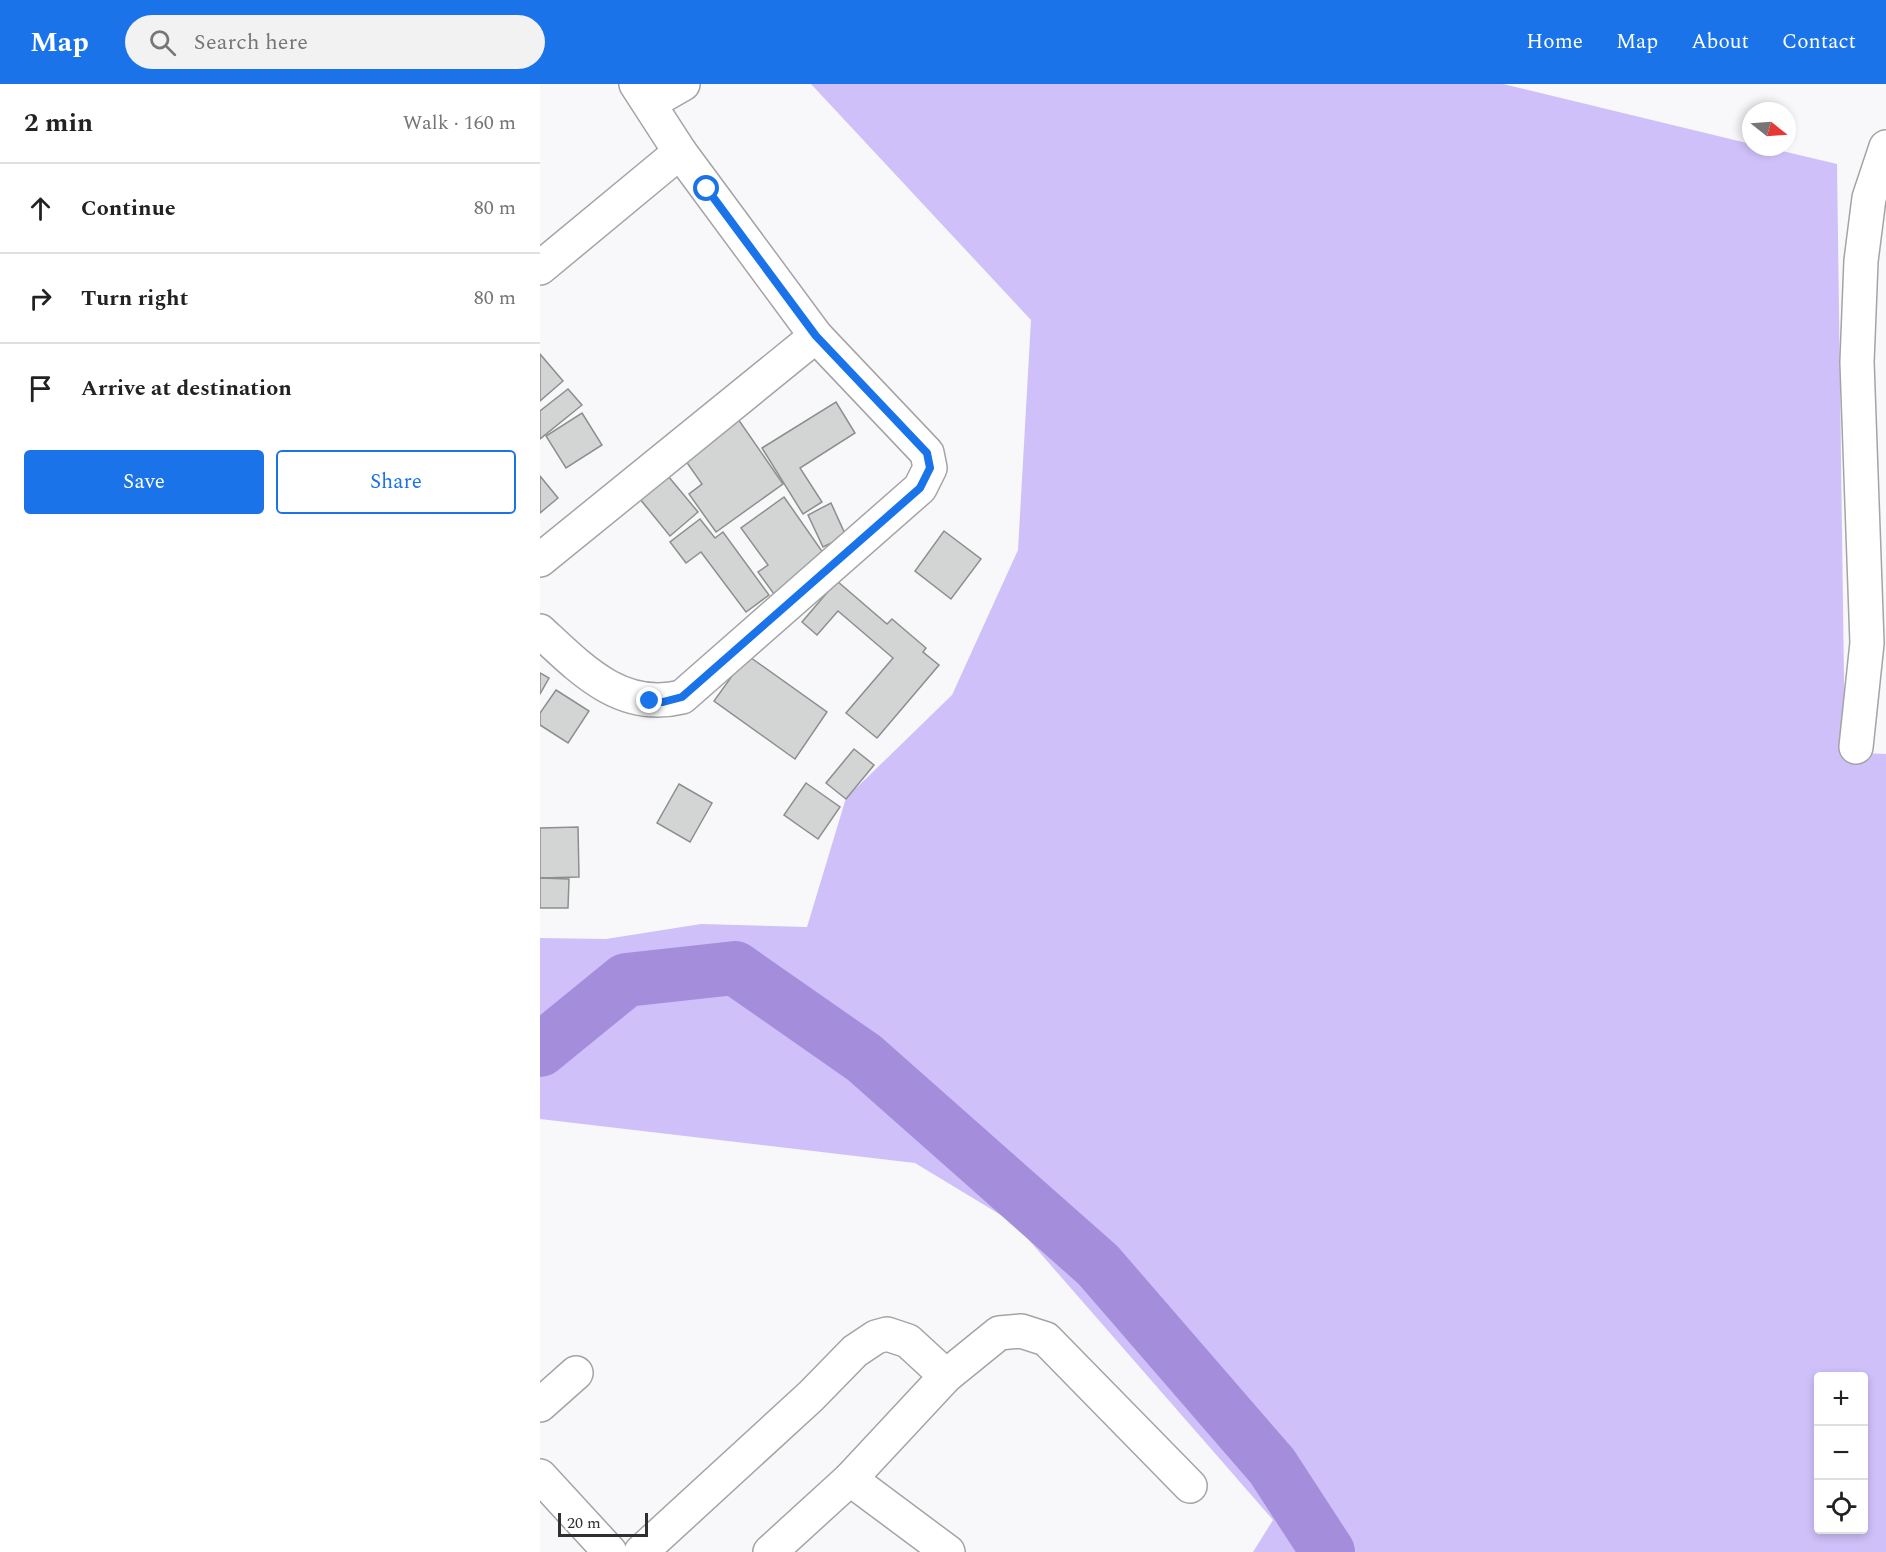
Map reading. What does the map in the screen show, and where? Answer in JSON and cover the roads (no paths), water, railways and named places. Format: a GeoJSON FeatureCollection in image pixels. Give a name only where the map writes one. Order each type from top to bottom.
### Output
{"type":"FeatureCollection","features":[{"type":"Feature","properties":{"kind":"street"},"geometry":{"type":"LineString","coordinates":[[540,632],[578,667],[611,689],[650,701],[663,702],[682,697],[920,488],[930,468],[927,453],[816,336],[680,152],[643,93],[683,84]]}},
{"type":"Feature","properties":{"kind":"street"},"geometry":{"type":"LineString","coordinates":[[1857,747],[1867,643],[1857,362],[1861,272],[1869,198],[1886,147]]}},
{"type":"Feature","properties":{"kind":"street"},"geometry":{"type":"LineString","coordinates":[[540,268],[680,152]]}},
{"type":"Feature","properties":{"kind":"street"},"geometry":{"type":"LineString","coordinates":[[540,560],[816,336]]}},
{"type":"Feature","properties":{"kind":"street"},"geometry":{"type":"LineString","coordinates":[[770,1552],[850,1479],[946,1376],[999,1333],[1021,1331],[1046,1339],[1190,1486]]}},
{"type":"Feature","properties":{"kind":"street"},"geometry":{"type":"LineString","coordinates":[[641,1552],[811,1396],[855,1351],[876,1337],[887,1334],[908,1341],[946,1376]]}},
{"type":"Feature","properties":{"kind":"street"},"geometry":{"type":"LineString","coordinates":[[540,1405],[576,1373]]}},
{"type":"Feature","properties":{"kind":"street"},"geometry":{"type":"LineString","coordinates":[[540,1476],[610,1552]]}},
{"type":"Feature","properties":{"kind":"street"},"geometry":{"type":"LineString","coordinates":[[850,1479],[948,1552]]}},
{"type":"Feature","properties":{"kind":"waterway"},"geometry":{"type":"LineString","coordinates":[[540,1050],[626,980],[735,968],[864,1058],[1098,1265],[1272,1466],[1328,1552]]}}]}
